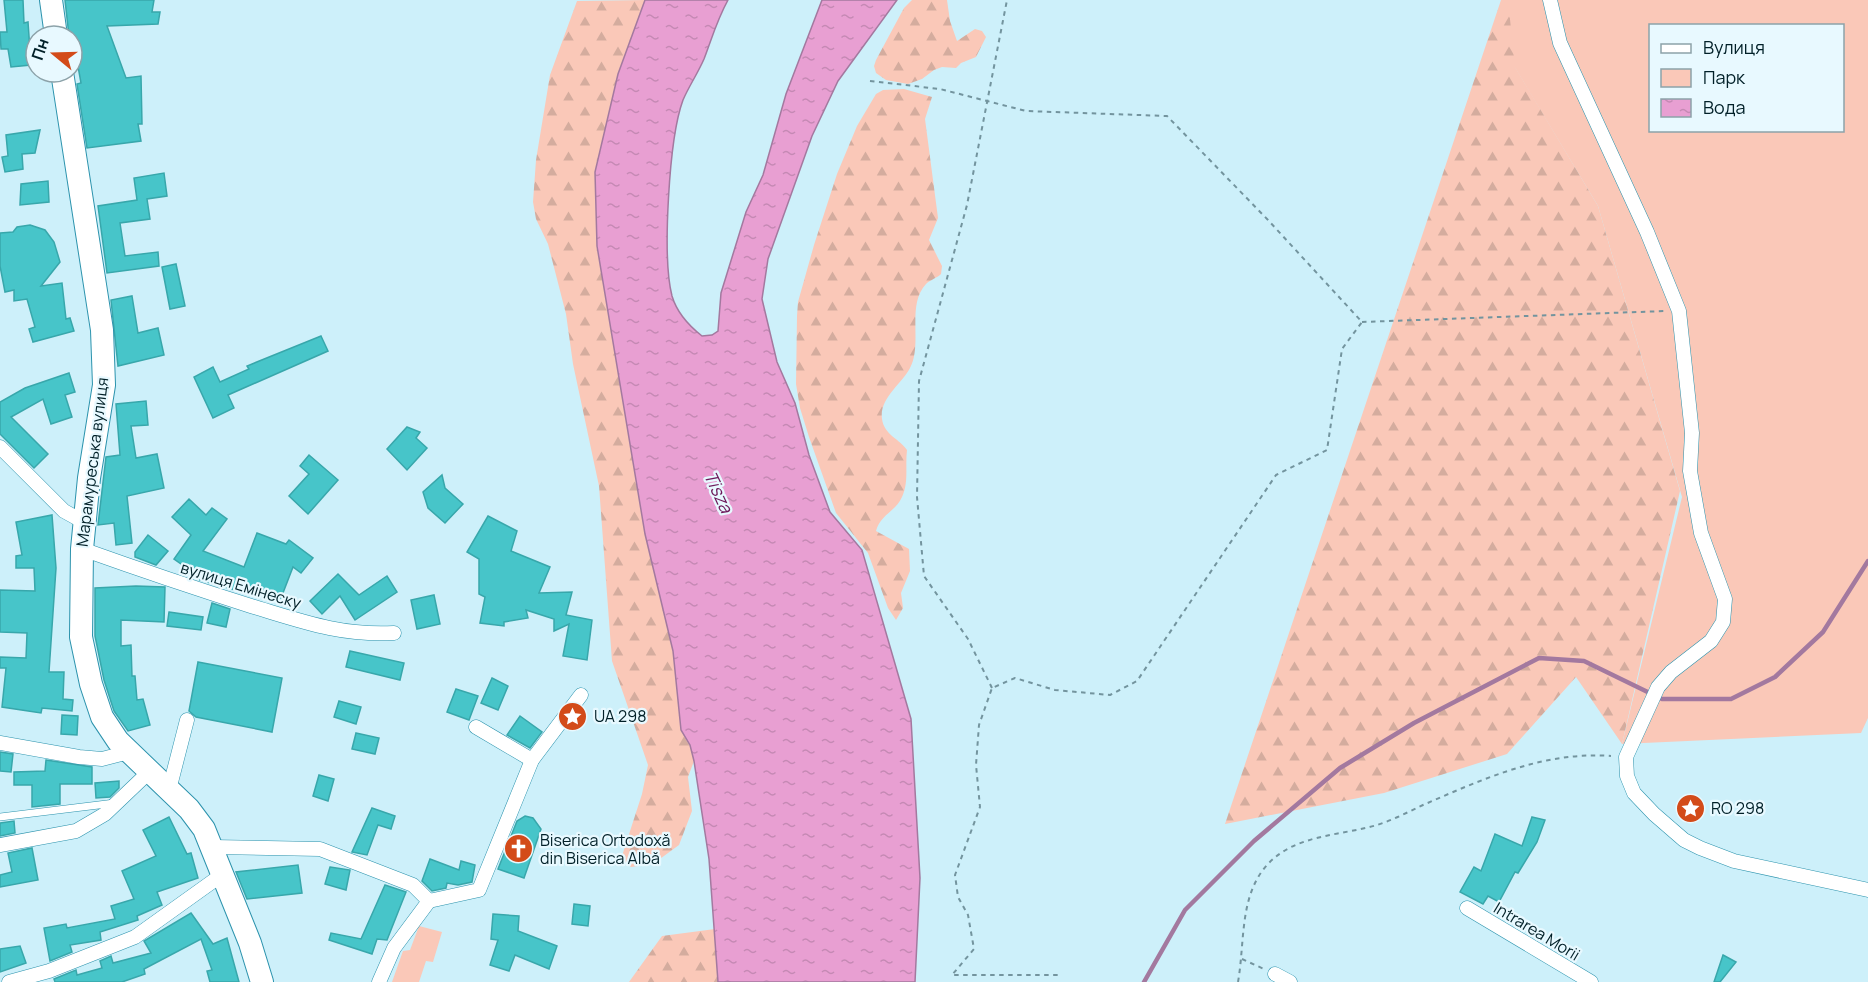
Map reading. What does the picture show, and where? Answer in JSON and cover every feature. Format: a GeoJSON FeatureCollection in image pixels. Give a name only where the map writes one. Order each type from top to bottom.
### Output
{"type":"FeatureCollection","features":[{"type":"Feature","properties":{"kind":"main road"},"geometry":{"type":"LineString","coordinates":[[51,0],[54,24]]}},
{"type":"Feature","properties":{"kind":"main road","name":"Марамуреська вулиця"},"geometry":{"type":"LineString","coordinates":[[64,84],[102,330],[104,385],[82,549],[81,637],[91,684],[102,717],[148,773],[169,790],[194,816],[213,847],[262,982]]}},
{"type":"Feature","properties":{"kind":"street"},"geometry":{"type":"LineString","coordinates":[[1550,0],[1560,43],[1647,232],[1679,310],[1692,433],[1690,471],[1701,533],[1725,599],[1723,622],[1711,641],[1671,672],[1658,687],[1626,757],[1627,777],[1634,793],[1684,840],[1734,861],[1868,890]]}},
{"type":"Feature","properties":{"kind":"street"},"geometry":{"type":"LineString","coordinates":[[0,447],[64,511],[84,522]]}},
{"type":"Feature","properties":{"kind":"street","name":"вулиця Емінеску"},"geometry":{"type":"LineString","coordinates":[[82,549],[201,590],[324,627],[360,635],[394,633]]}},
{"type":"Feature","properties":{"kind":"street"},"geometry":{"type":"LineString","coordinates":[[379,982],[394,948],[429,901],[479,890],[532,760],[582,696]]}},
{"type":"Feature","properties":{"kind":"street"},"geometry":{"type":"LineString","coordinates":[[169,790],[187,720]]}},
{"type":"Feature","properties":{"kind":"street"},"geometry":{"type":"LineString","coordinates":[[476,727],[532,760]]}},
{"type":"Feature","properties":{"kind":"street"},"geometry":{"type":"LineString","coordinates":[[0,743],[102,759],[129,752]]}},
{"type":"Feature","properties":{"kind":"street"},"geometry":{"type":"LineString","coordinates":[[0,845],[76,831],[105,814],[148,773]]}},
{"type":"Feature","properties":{"kind":"street"},"geometry":{"type":"LineString","coordinates":[[213,847],[320,849],[412,885],[429,901]]}},
{"type":"Feature","properties":{"kind":"street"},"geometry":{"type":"LineString","coordinates":[[9,982],[49,971],[135,937],[223,874]]}},
{"type":"Feature","properties":{"kind":"street","name":"Intrarea Morii"},"geometry":{"type":"LineString","coordinates":[[1467,908],[1592,982]]}},
{"type":"Feature","properties":{"kind":"street"},"geometry":{"type":"LineString","coordinates":[[1275,974],[1290,982]]}},
{"type":"Feature","properties":{"kind":"lane"},"geometry":{"type":"LineString","coordinates":[[0,817],[117,802]]}},
{"type":"Feature","properties":{"kind":"path"},"geometry":{"type":"LineString","coordinates":[[993,688],[969,639],[924,576],[917,497],[919,381],[967,205],[1007,0]]}},
{"type":"Feature","properties":{"kind":"path"},"geometry":{"type":"LineString","coordinates":[[870,81],[940,89],[1026,111],[1167,116],[1268,220],[1362,322],[1679,310]]}},
{"type":"Feature","properties":{"kind":"path"},"geometry":{"type":"LineString","coordinates":[[1062,975],[952,975],[974,949],[968,915],[958,897],[955,876],[980,807],[976,765],[979,725],[993,688],[1015,678],[1056,690],[1110,695],[1137,681],[1276,475],[1327,450],[1342,349],[1362,322]]}},
{"type":"Feature","properties":{"kind":"path"},"geometry":{"type":"LineString","coordinates":[[1238,982],[1247,898],[1266,866],[1283,851],[1316,838],[1377,825],[1493,775],[1551,759],[1585,754],[1626,757]]}},
{"type":"Feature","properties":{"kind":"path"},"geometry":{"type":"LineString","coordinates":[[1242,959],[1275,974]]}},
{"type":"Feature","properties":{"kind":"green space"},"geometry":{"type":"Polygon","coordinates":[[[645,0],[618,74],[595,172],[597,246],[645,534],[673,651],[681,730],[690,745],[694,761],[688,777],[692,811],[679,845],[653,864],[631,867],[621,859],[642,794],[648,765],[612,661],[599,486],[573,364],[566,314],[548,244],[536,219],[533,202],[536,160],[550,75],[577,1],[645,0]]]}},
{"type":"Feature","properties":{"kind":"green space"},"geometry":{"type":"Polygon","coordinates":[[[912,0],[947,0],[950,21],[957,41],[975,29],[982,31],[986,37],[976,57],[961,63],[956,68],[942,67],[934,70],[922,79],[908,84],[886,80],[876,73],[874,66],[876,60],[904,8],[912,0]]]}},
{"type":"Feature","properties":{"kind":"green space"},"geometry":{"type":"Polygon","coordinates":[[[1501,0],[1508,0],[1515,67],[1598,206],[1680,491],[1622,744],[1576,677],[1507,754],[1384,793],[1225,824],[1501,0]]]}},
{"type":"Feature","properties":{"kind":"green space"},"geometry":{"type":"Polygon","coordinates":[[[1502,0],[1868,0],[1868,718],[1861,733],[1622,744],[1682,497],[1598,206],[1493,31],[1502,0]]]}},
{"type":"Feature","properties":{"kind":"green space"},"geometry":{"type":"Polygon","coordinates":[[[904,89],[932,97],[925,119],[938,218],[929,240],[942,266],[941,274],[926,284],[920,293],[916,313],[914,358],[906,374],[887,398],[882,411],[883,424],[886,429],[907,450],[906,480],[902,497],[881,521],[876,531],[909,549],[910,571],[901,593],[903,608],[896,620],[888,608],[868,553],[836,513],[809,437],[800,408],[796,384],[797,316],[798,302],[814,245],[837,174],[857,126],[876,94],[883,90],[904,89]]]}},
{"type":"Feature","properties":{"kind":"green space"},"geometry":{"type":"Polygon","coordinates":[[[419,926],[442,932],[433,962],[426,961],[419,982],[392,982],[403,951],[410,950],[419,926]]]}},
{"type":"Feature","properties":{"kind":"green space"},"geometry":{"type":"Polygon","coordinates":[[[715,929],[718,982],[629,982],[662,936],[715,929]]]}},
{"type":"Feature","properties":{"kind":"water","name":"Tisza"},"geometry":{"type":"Polygon","coordinates":[[[645,0],[728,0],[704,59],[683,100],[674,141],[668,198],[668,254],[672,296],[684,318],[702,336],[712,335],[718,331],[721,293],[746,212],[763,175],[786,94],[822,0],[897,0],[838,81],[812,136],[768,259],[762,299],[777,362],[795,403],[809,455],[830,512],[862,550],[911,719],[920,878],[915,982],[718,982],[709,859],[694,761],[690,745],[681,730],[673,651],[645,534],[597,246],[595,172],[618,74],[645,0]]]}},
{"type":"Feature","properties":{"kind":"building"},"geometry":{"type":"Polygon","coordinates":[[[4,0],[23,0],[24,23],[28,22],[28,24],[24,24],[24,66],[11,67],[8,49],[1,49],[0,32],[7,32],[4,0]]]}},
{"type":"Feature","properties":{"kind":"building"},"geometry":{"type":"Polygon","coordinates":[[[65,0],[154,0],[152,12],[160,12],[158,24],[107,26],[126,78],[141,76],[142,124],[138,124],[141,141],[87,148],[77,84],[84,84],[84,24],[68,24],[65,0]]]}},
{"type":"Feature","properties":{"kind":"building"},"geometry":{"type":"Polygon","coordinates":[[[40,130],[35,153],[22,154],[23,169],[5,172],[2,157],[8,156],[6,135],[40,130]]]}},
{"type":"Feature","properties":{"kind":"building"},"geometry":{"type":"Polygon","coordinates":[[[164,173],[167,196],[147,199],[150,219],[120,223],[125,256],[158,252],[159,266],[107,273],[98,206],[137,200],[134,178],[164,173]]]}},
{"type":"Feature","properties":{"kind":"building"},"geometry":{"type":"Polygon","coordinates":[[[48,181],[49,202],[20,205],[21,184],[48,181]]]}},
{"type":"Feature","properties":{"kind":"building"},"geometry":{"type":"Polygon","coordinates":[[[30,225],[45,230],[54,242],[60,262],[41,286],[62,283],[66,319],[70,318],[74,331],[33,342],[29,329],[35,327],[27,299],[14,301],[14,290],[5,292],[0,266],[0,233],[13,232],[17,227],[30,225]]]}},
{"type":"Feature","properties":{"kind":"building"},"geometry":{"type":"Polygon","coordinates":[[[176,264],[185,306],[170,309],[162,267],[176,264]]]}},
{"type":"Feature","properties":{"kind":"building"},"geometry":{"type":"Polygon","coordinates":[[[132,296],[138,333],[158,328],[164,355],[118,366],[111,300],[132,296]]]}},
{"type":"Feature","properties":{"kind":"building"},"geometry":{"type":"Polygon","coordinates":[[[321,336],[328,351],[228,395],[234,408],[213,418],[194,377],[213,367],[220,382],[249,369],[247,366],[321,336]]]}},
{"type":"Feature","properties":{"kind":"building"},"geometry":{"type":"Polygon","coordinates":[[[69,373],[75,392],[65,395],[72,417],[51,424],[43,399],[11,417],[48,454],[34,468],[0,434],[0,402],[25,388],[69,373]]]}},
{"type":"Feature","properties":{"kind":"building"},"geometry":{"type":"Polygon","coordinates":[[[146,401],[148,425],[131,426],[136,458],[157,454],[164,488],[127,496],[132,543],[116,545],[114,523],[98,525],[106,457],[120,455],[116,404],[146,401]]]}},
{"type":"Feature","properties":{"kind":"building"},"geometry":{"type":"Polygon","coordinates":[[[407,427],[420,432],[416,438],[427,448],[407,470],[387,449],[407,427]]]}},
{"type":"Feature","properties":{"kind":"building"},"geometry":{"type":"Polygon","coordinates":[[[309,455],[338,480],[308,514],[289,496],[309,474],[300,466],[309,455]]]}},
{"type":"Feature","properties":{"kind":"building"},"geometry":{"type":"Polygon","coordinates":[[[442,475],[445,488],[463,504],[445,523],[428,508],[423,492],[442,475]]]}},
{"type":"Feature","properties":{"kind":"building"},"geometry":{"type":"Polygon","coordinates":[[[189,499],[206,515],[212,508],[227,519],[203,551],[244,567],[257,533],[286,544],[289,540],[313,558],[301,573],[293,567],[281,598],[255,589],[253,595],[200,580],[201,578],[174,559],[191,535],[172,517],[189,499]]]}},
{"type":"Feature","properties":{"kind":"building"},"geometry":{"type":"Polygon","coordinates":[[[52,515],[56,568],[49,672],[64,672],[63,699],[73,700],[72,711],[42,708],[41,713],[2,707],[6,668],[0,668],[0,657],[26,658],[27,633],[0,632],[0,590],[35,591],[34,568],[16,568],[16,556],[22,555],[16,522],[52,515]]]}},
{"type":"Feature","properties":{"kind":"building"},"geometry":{"type":"Polygon","coordinates":[[[488,516],[517,531],[511,551],[550,567],[539,593],[572,592],[566,615],[592,620],[587,660],[563,656],[569,624],[554,631],[554,619],[526,610],[528,618],[504,622],[504,626],[480,623],[485,597],[479,594],[479,559],[467,552],[488,516]]]}},
{"type":"Feature","properties":{"kind":"building"},"geometry":{"type":"Polygon","coordinates":[[[148,535],[168,551],[156,565],[135,557],[135,552],[148,535]]]}},
{"type":"Feature","properties":{"kind":"building"},"geometry":{"type":"Polygon","coordinates":[[[338,574],[359,595],[387,576],[397,592],[355,620],[340,596],[322,614],[310,601],[338,574]]]}},
{"type":"Feature","properties":{"kind":"building"},"geometry":{"type":"Polygon","coordinates":[[[165,587],[164,622],[121,620],[121,646],[131,645],[132,676],[135,676],[137,700],[143,699],[150,725],[128,731],[114,711],[104,680],[95,636],[95,588],[165,587]]]}},
{"type":"Feature","properties":{"kind":"building"},"geometry":{"type":"Polygon","coordinates":[[[434,595],[440,624],[417,629],[411,600],[434,595]]]}},
{"type":"Feature","properties":{"kind":"building"},"geometry":{"type":"Polygon","coordinates":[[[212,603],[230,609],[226,627],[207,623],[212,603]]]}},
{"type":"Feature","properties":{"kind":"building"},"geometry":{"type":"Polygon","coordinates":[[[169,612],[203,617],[201,630],[167,626],[169,612]]]}},
{"type":"Feature","properties":{"kind":"building"},"geometry":{"type":"Polygon","coordinates":[[[350,651],[404,663],[400,680],[346,667],[350,651]]]}},
{"type":"Feature","properties":{"kind":"building"},"geometry":{"type":"Polygon","coordinates":[[[198,662],[282,678],[272,732],[196,717],[189,711],[198,662]]]}},
{"type":"Feature","properties":{"kind":"building"},"geometry":{"type":"Polygon","coordinates":[[[492,678],[508,686],[498,710],[481,703],[492,678]]]}},
{"type":"Feature","properties":{"kind":"building"},"geometry":{"type":"Polygon","coordinates":[[[456,689],[478,696],[469,720],[447,712],[456,689]]]}},
{"type":"Feature","properties":{"kind":"building"},"geometry":{"type":"Polygon","coordinates":[[[339,701],[361,707],[356,724],[334,717],[339,701]]]}},
{"type":"Feature","properties":{"kind":"building"},"geometry":{"type":"Polygon","coordinates":[[[62,715],[78,716],[77,735],[61,734],[62,715]]]}},
{"type":"Feature","properties":{"kind":"building"},"geometry":{"type":"Polygon","coordinates":[[[520,716],[542,732],[530,748],[507,735],[520,716]]]}},
{"type":"Feature","properties":{"kind":"building"},"geometry":{"type":"Polygon","coordinates":[[[356,733],[379,738],[375,754],[352,749],[356,733]]]}},
{"type":"Feature","properties":{"kind":"building"},"geometry":{"type":"Polygon","coordinates":[[[0,752],[13,754],[11,772],[0,771],[0,752]]]}},
{"type":"Feature","properties":{"kind":"building"},"geometry":{"type":"Polygon","coordinates":[[[46,760],[92,767],[92,784],[60,784],[60,804],[32,807],[32,785],[14,785],[14,772],[45,771],[46,760]]]}},
{"type":"Feature","properties":{"kind":"building"},"geometry":{"type":"Polygon","coordinates":[[[319,775],[334,779],[328,801],[313,796],[319,775]]]}},
{"type":"Feature","properties":{"kind":"building"},"geometry":{"type":"Polygon","coordinates":[[[119,781],[119,788],[110,797],[96,798],[95,783],[119,781]]]}},
{"type":"Feature","properties":{"kind":"building"},"geometry":{"type":"Polygon","coordinates":[[[372,808],[395,816],[391,829],[378,825],[367,855],[352,852],[372,808]]]}},
{"type":"Feature","properties":{"kind":"building","name":"Biserica Ortodoxă din Biserica Albă"},"geometry":{"type":"Polygon","coordinates":[[[525,816],[533,818],[541,829],[524,878],[498,869],[517,821],[525,816]]]}},
{"type":"Feature","properties":{"kind":"building"},"geometry":{"type":"Polygon","coordinates":[[[169,817],[187,854],[191,853],[198,878],[157,892],[162,905],[137,916],[138,920],[100,932],[101,940],[70,945],[72,952],[50,961],[44,928],[66,924],[67,928],[115,919],[111,906],[134,899],[122,871],[156,856],[143,830],[169,817]]]}},
{"type":"Feature","properties":{"kind":"building"},"geometry":{"type":"Polygon","coordinates":[[[1532,817],[1545,820],[1537,842],[1518,873],[1515,872],[1499,902],[1488,896],[1483,904],[1460,892],[1474,867],[1481,871],[1495,834],[1522,846],[1532,817]]]}},
{"type":"Feature","properties":{"kind":"building"},"geometry":{"type":"Polygon","coordinates":[[[14,821],[15,833],[0,836],[0,823],[14,821]]]}},
{"type":"Feature","properties":{"kind":"building"},"geometry":{"type":"Polygon","coordinates":[[[32,848],[38,880],[0,887],[0,875],[12,872],[8,853],[32,848]]]}},
{"type":"Feature","properties":{"kind":"building"},"geometry":{"type":"Polygon","coordinates":[[[430,859],[459,870],[461,861],[475,865],[472,882],[458,885],[447,883],[446,888],[432,891],[422,881],[430,859]]]}},
{"type":"Feature","properties":{"kind":"building"},"geometry":{"type":"Polygon","coordinates":[[[298,865],[302,893],[247,899],[236,872],[298,865]]]}},
{"type":"Feature","properties":{"kind":"building"},"geometry":{"type":"Polygon","coordinates":[[[330,867],[350,870],[346,890],[325,884],[330,867]]]}},
{"type":"Feature","properties":{"kind":"building"},"geometry":{"type":"Polygon","coordinates":[[[385,885],[406,892],[387,940],[377,939],[372,954],[329,940],[331,933],[361,939],[385,885]]]}},
{"type":"Feature","properties":{"kind":"building"},"geometry":{"type":"Polygon","coordinates":[[[574,904],[590,906],[588,926],[572,924],[574,904]]]}},
{"type":"Feature","properties":{"kind":"building"},"geometry":{"type":"Polygon","coordinates":[[[191,913],[213,944],[227,938],[239,982],[210,982],[207,971],[212,970],[201,939],[144,969],[145,974],[122,982],[55,982],[54,979],[76,970],[77,975],[102,968],[100,961],[111,956],[113,963],[151,953],[144,941],[191,913]]]}},
{"type":"Feature","properties":{"kind":"building"},"geometry":{"type":"Polygon","coordinates":[[[493,914],[519,916],[518,931],[557,946],[549,969],[515,955],[509,971],[490,965],[498,940],[491,939],[493,914]]]}},
{"type":"Feature","properties":{"kind":"building"},"geometry":{"type":"Polygon","coordinates":[[[20,946],[26,963],[0,972],[0,949],[20,946]]]}},
{"type":"Feature","properties":{"kind":"building"},"geometry":{"type":"Polygon","coordinates":[[[1723,955],[1736,962],[1720,982],[1714,982],[1723,955]]]}},
{"type":"Feature","properties":{"kind":"waterway"},"geometry":{"type":"LineString","coordinates":[[1144,982],[1185,910],[1254,841],[1340,768],[1414,723],[1539,658],[1584,661],[1662,699],[1731,699],[1775,677],[1823,632],[1868,561]]}},
{"type":"Feature","properties":{"kind":"place","name":"UA 298"},"geometry":{"type":"Point","coordinates":[573,716]}},
{"type":"Feature","properties":{"kind":"place","name":"RO 298"},"geometry":{"type":"Point","coordinates":[1690,808]}},
{"type":"Feature","properties":{"kind":"place","name":"Biserica Ortodoxă din Biserica Albă"},"geometry":{"type":"Point","coordinates":[519,849]}}]}
